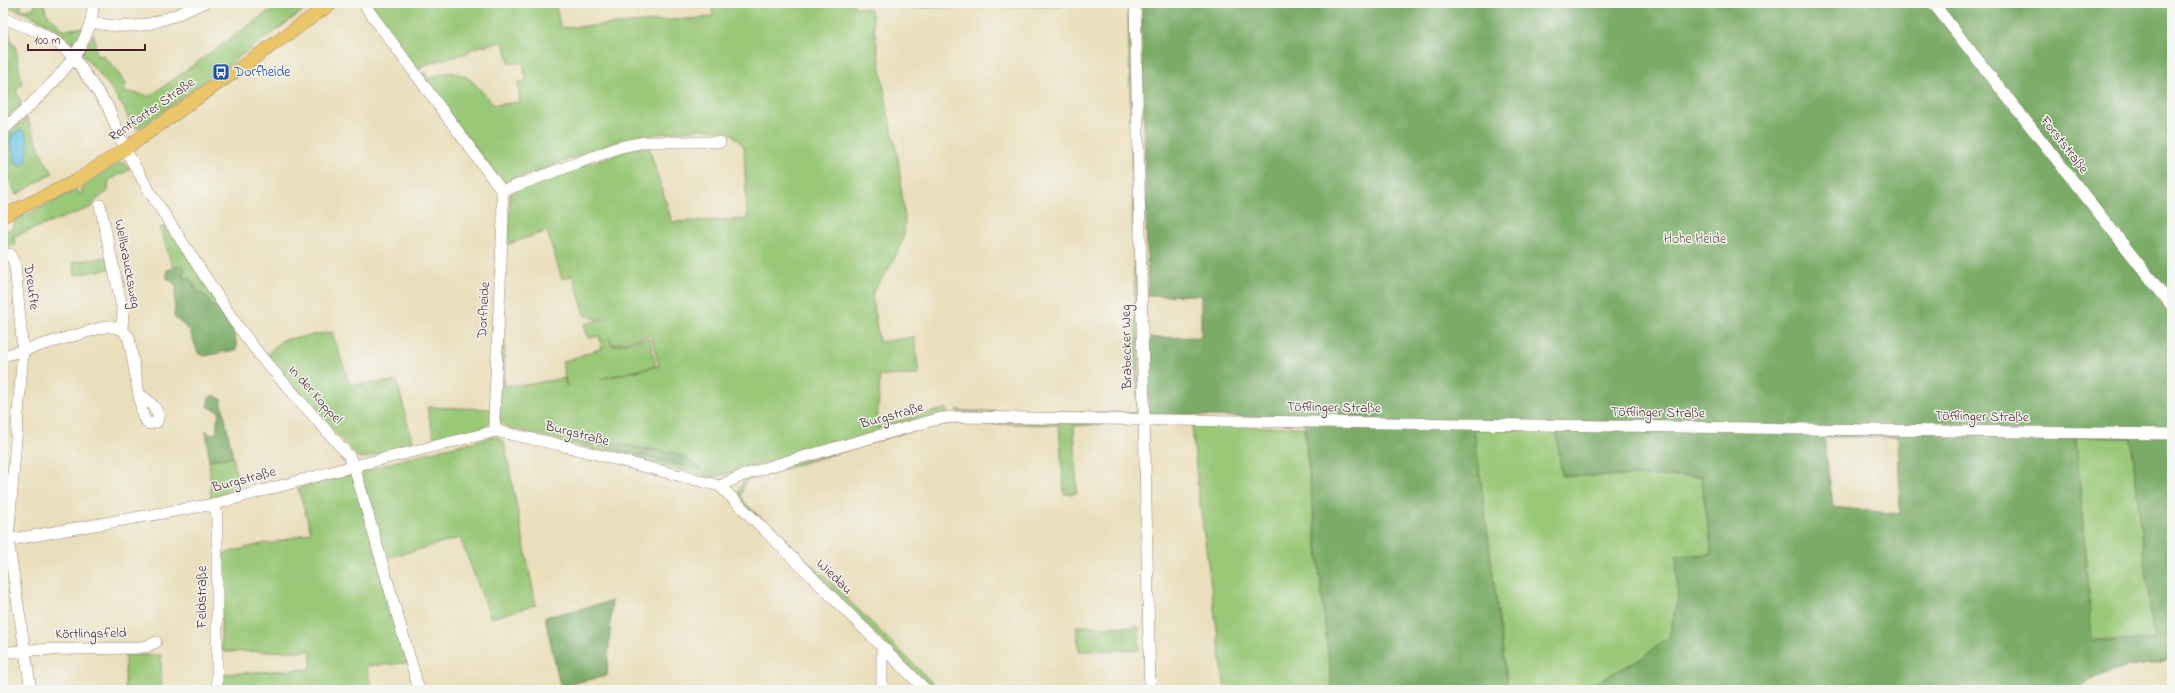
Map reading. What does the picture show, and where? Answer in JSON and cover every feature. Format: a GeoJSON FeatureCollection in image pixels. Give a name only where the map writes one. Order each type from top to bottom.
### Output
{"type":"FeatureCollection","features":[{"type":"Feature","properties":{"kind":"main road","name":"Rentforter Straße"},"geometry":{"type":"LineString","coordinates":[[3,216],[76,181],[125,149],[332,3]]}},
{"type":"Feature","properties":{"kind":"street"},"geometry":{"type":"LineString","coordinates":[[3,130],[51,83],[73,56],[87,36],[91,22],[93,3]]}},
{"type":"Feature","properties":{"kind":"street"},"geometry":{"type":"LineString","coordinates":[[91,22],[109,26],[130,27],[151,24],[182,8],[203,3]]}},
{"type":"Feature","properties":{"kind":"street"},"geometry":{"type":"LineString","coordinates":[[363,3],[502,191],[620,147],[645,142],[720,142]]}},
{"type":"Feature","properties":{"kind":"street","name":"Brabecker Weg"},"geometry":{"type":"LineString","coordinates":[[1135,3],[1150,690]]}},
{"type":"Feature","properties":{"kind":"street","name":"Forststraße"},"geometry":{"type":"LineString","coordinates":[[1933,3],[2172,306]]}},
{"type":"Feature","properties":{"kind":"street","name":"In der Koppel"},"geometry":{"type":"LineString","coordinates":[[3,18],[37,31],[58,43],[73,56],[108,107],[125,149],[200,273],[262,358],[349,456],[354,466],[419,690]]}},
{"type":"Feature","properties":{"kind":"street","name":"Dorfheide"},"geometry":{"type":"LineString","coordinates":[[496,430],[494,419],[503,219],[502,191]]}},
{"type":"Feature","properties":{"kind":"street","name":"Wellbraucksweg"},"geometry":{"type":"LineString","coordinates":[[100,205],[123,312],[122,329]]}},
{"type":"Feature","properties":{"kind":"street","name":"Dreufte"},"geometry":{"type":"LineString","coordinates":[[10,254],[15,265],[23,351],[5,540],[31,690]]}},
{"type":"Feature","properties":{"kind":"street","name":"Wellbraucksweg"},"geometry":{"type":"LineString","coordinates":[[3,356],[108,326],[122,329],[129,338],[139,394]]}},
{"type":"Feature","properties":{"kind":"street","name":"Burgstraße"},"geometry":{"type":"LineString","coordinates":[[5,540],[214,504],[354,466],[496,430],[720,486],[741,476],[778,464],[941,418],[1144,420]]}},
{"type":"Feature","properties":{"kind":"street","name":"Töfflinger Straße"},"geometry":{"type":"LineString","coordinates":[[1144,420],[2172,434]]}},
{"type":"Feature","properties":{"kind":"street","name":"Wiedau"},"geometry":{"type":"LineString","coordinates":[[720,486],[926,690]]}},
{"type":"Feature","properties":{"kind":"street","name":"Feldstraße"},"geometry":{"type":"LineString","coordinates":[[214,504],[217,518],[217,690]]}},
{"type":"Feature","properties":{"kind":"street","name":"Körtlingsfeld"},"geometry":{"type":"LineString","coordinates":[[3,653],[25,650],[136,648],[147,646],[156,642]]}},
{"type":"Feature","properties":{"kind":"street"},"geometry":{"type":"LineString","coordinates":[[882,647],[882,690]]}},
{"type":"Feature","properties":{"kind":"green space"},"geometry":{"type":"Polygon","coordinates":[[[3,3],[20,3],[22,10],[33,9],[36,3],[44,3],[46,13],[64,30],[85,27],[74,45],[42,21],[23,12],[3,6],[3,3]]]}},
{"type":"Feature","properties":{"kind":"green space"},"geometry":{"type":"Polygon","coordinates":[[[280,3],[314,3],[139,129],[130,123],[125,110],[110,87],[82,53],[94,34],[97,56],[104,55],[106,61],[109,61],[126,84],[124,91],[150,96],[280,3]]]}},
{"type":"Feature","properties":{"kind":"green space"},"geometry":{"type":"Polygon","coordinates":[[[368,3],[555,3],[561,28],[712,17],[713,3],[854,3],[855,7],[871,9],[888,113],[898,158],[905,220],[904,235],[899,249],[890,267],[874,290],[872,296],[879,342],[914,337],[919,375],[880,376],[877,427],[947,408],[947,414],[711,478],[505,427],[499,421],[501,341],[505,339],[504,385],[525,385],[564,378],[567,387],[562,362],[602,348],[599,336],[588,338],[584,324],[604,319],[603,317],[597,319],[585,315],[573,276],[562,279],[547,231],[509,244],[510,194],[525,185],[634,148],[649,147],[672,222],[747,219],[744,147],[729,131],[702,129],[651,135],[613,143],[503,184],[423,78],[424,72],[429,79],[440,74],[458,74],[473,82],[494,105],[520,102],[518,82],[526,81],[523,62],[510,64],[503,42],[472,48],[468,53],[420,66],[422,69],[418,69],[368,3]],[[651,335],[612,345],[609,336],[612,346],[649,338],[656,366],[600,379],[659,366],[651,335]],[[584,442],[701,470],[685,457],[674,453],[609,442],[584,442]]]}},
{"type":"Feature","properties":{"kind":"green space"},"geometry":{"type":"Polygon","coordinates":[[[897,3],[1063,3],[1063,5],[897,8],[897,3]]]}},
{"type":"Feature","properties":{"kind":"green space"},"geometry":{"type":"Polygon","coordinates":[[[1128,3],[1132,3],[1140,411],[1137,414],[958,412],[957,409],[961,411],[1134,413],[1137,407],[1128,3]]]}},
{"type":"Feature","properties":{"kind":"green space","name":"Hohe Heide"},"geometry":{"type":"Polygon","coordinates":[[[1141,3],[2172,3],[2172,658],[2114,671],[2096,678],[2075,690],[1582,690],[1642,658],[1669,637],[1678,598],[1676,556],[1712,554],[1701,476],[1562,476],[1556,429],[1474,429],[1508,690],[1332,690],[1304,419],[1149,414],[1148,338],[1201,337],[1201,295],[1148,296],[1141,3]],[[1824,437],[1833,507],[1900,514],[1898,437],[1824,437]],[[2076,437],[2092,640],[2154,640],[2131,438],[2076,437]]]}},
{"type":"Feature","properties":{"kind":"green space"},"geometry":{"type":"Polygon","coordinates":[[[3,29],[9,30],[12,45],[15,44],[22,85],[16,90],[22,105],[3,121],[3,29]]]}},
{"type":"Feature","properties":{"kind":"green space"},"geometry":{"type":"Polygon","coordinates":[[[27,118],[44,159],[53,173],[16,195],[9,180],[3,139],[27,118]]]}},
{"type":"Feature","properties":{"kind":"green space"},"geometry":{"type":"Polygon","coordinates":[[[119,163],[125,163],[131,169],[109,180],[108,191],[95,201],[92,207],[14,236],[15,245],[7,247],[3,254],[3,226],[9,231],[12,229],[14,222],[20,218],[74,191],[77,190],[79,194],[82,193],[82,186],[119,163]]]}},
{"type":"Feature","properties":{"kind":"green space"},"geometry":{"type":"Polygon","coordinates":[[[167,226],[223,312],[206,300],[198,292],[194,283],[182,275],[182,265],[173,268],[160,228],[167,226]]]}},
{"type":"Feature","properties":{"kind":"green space"},"geometry":{"type":"Polygon","coordinates":[[[108,257],[110,269],[75,275],[73,262],[108,257]]]}},
{"type":"Feature","properties":{"kind":"green space"},"geometry":{"type":"Polygon","coordinates":[[[182,265],[185,271],[182,276],[191,279],[195,289],[207,297],[211,306],[223,312],[231,325],[237,345],[236,350],[204,356],[198,353],[190,331],[174,317],[176,285],[167,278],[167,270],[182,265]]]}},
{"type":"Feature","properties":{"kind":"green space"},"geometry":{"type":"Polygon","coordinates":[[[332,332],[350,385],[397,381],[413,445],[365,458],[358,457],[265,356],[282,340],[332,332]]]}},
{"type":"Feature","properties":{"kind":"green space"},"geometry":{"type":"Polygon","coordinates":[[[213,395],[221,399],[233,457],[209,460],[206,430],[211,435],[217,432],[217,420],[220,412],[208,407],[208,399],[213,395]]]}},
{"type":"Feature","properties":{"kind":"green space"},"geometry":{"type":"Polygon","coordinates":[[[427,407],[491,409],[491,421],[484,428],[434,440],[427,407]]]}},
{"type":"Feature","properties":{"kind":"green space"},"geometry":{"type":"Polygon","coordinates":[[[939,421],[1105,424],[1074,426],[1077,493],[1064,494],[1059,425],[952,423],[917,429],[750,479],[745,483],[741,495],[744,502],[798,554],[816,568],[940,690],[933,690],[739,500],[739,491],[746,477],[939,421]]]}},
{"type":"Feature","properties":{"kind":"green space"},"geometry":{"type":"Polygon","coordinates":[[[1192,426],[1304,427],[1332,690],[1225,690],[1198,489],[1192,426]]]}},
{"type":"Feature","properties":{"kind":"green space"},"geometry":{"type":"Polygon","coordinates":[[[1474,429],[1556,429],[1562,476],[1701,476],[1712,554],[1676,556],[1678,598],[1669,637],[1642,658],[1582,690],[1508,690],[1474,429]]]}},
{"type":"Feature","properties":{"kind":"green space"},"geometry":{"type":"Polygon","coordinates":[[[497,436],[504,442],[536,605],[491,618],[460,538],[384,559],[361,472],[414,456],[497,436]]]}},
{"type":"Feature","properties":{"kind":"green space"},"geometry":{"type":"Polygon","coordinates":[[[2076,437],[2131,438],[2154,640],[2092,640],[2076,437]]]}},
{"type":"Feature","properties":{"kind":"green space"},"geometry":{"type":"Polygon","coordinates":[[[594,441],[674,453],[685,457],[702,470],[583,442],[594,441]]]}},
{"type":"Feature","properties":{"kind":"green space"},"geometry":{"type":"Polygon","coordinates":[[[233,457],[239,491],[211,498],[209,460],[233,457]]]}},
{"type":"Feature","properties":{"kind":"green space"},"geometry":{"type":"Polygon","coordinates":[[[352,474],[408,663],[366,666],[372,690],[220,690],[221,674],[311,669],[311,651],[221,652],[222,554],[265,543],[270,544],[311,532],[298,488],[352,474]]]}},
{"type":"Feature","properties":{"kind":"green space"},"geometry":{"type":"Polygon","coordinates":[[[612,601],[607,676],[560,686],[545,617],[612,601]]]}},
{"type":"Feature","properties":{"kind":"green space"},"geometry":{"type":"Polygon","coordinates":[[[1076,626],[1139,627],[1139,650],[1079,651],[1076,626]]]}},
{"type":"Feature","properties":{"kind":"green space"},"geometry":{"type":"Polygon","coordinates":[[[125,655],[161,655],[162,690],[125,690],[125,655]]]}},
{"type":"Feature","properties":{"kind":"water"},"geometry":{"type":"Polygon","coordinates":[[[21,130],[27,137],[28,141],[28,150],[25,163],[23,165],[16,162],[10,142],[12,134],[21,130]]]}},
{"type":"Feature","properties":{"kind":"place","name":"Dorfheide"},"geometry":{"type":"Point","coordinates":[221,72]}}]}
